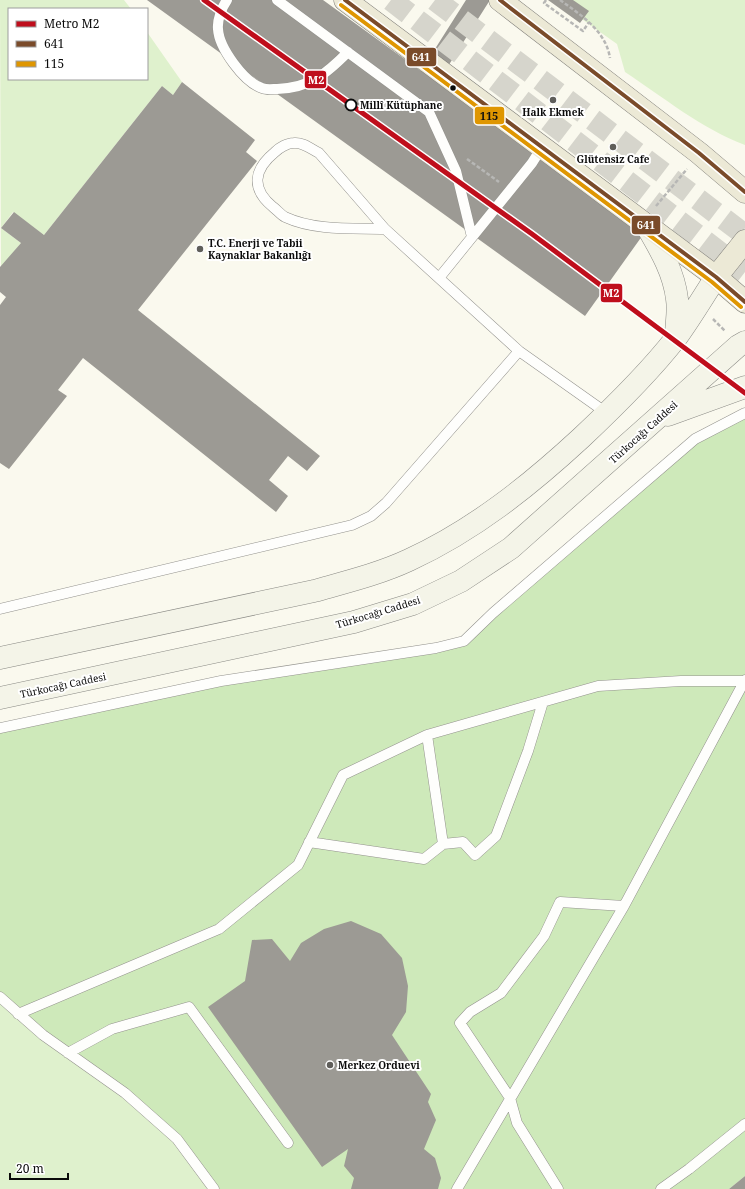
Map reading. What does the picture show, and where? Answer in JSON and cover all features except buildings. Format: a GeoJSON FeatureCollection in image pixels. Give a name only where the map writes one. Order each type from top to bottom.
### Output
{"type":"FeatureCollection","features":[{"type":"Feature","properties":{"kind":"main road"},"geometry":{"type":"LineString","coordinates":[[345,0],[716,277],[745,302]]}},
{"type":"Feature","properties":{"kind":"main road"},"geometry":{"type":"LineString","coordinates":[[500,0],[692,148],[745,192]]}},
{"type":"Feature","properties":{"kind":"main road"},"geometry":{"type":"LineString","coordinates":[[646,225],[665,256],[672,278],[677,300],[676,337]]}},
{"type":"Feature","properties":{"kind":"main road"},"geometry":{"type":"LineString","coordinates":[[0,658],[314,591],[361,578],[408,560],[459,534],[502,505],[608,414],[676,337],[716,277],[745,241]]}},
{"type":"Feature","properties":{"kind":"main road","name":"Türkocağı Caddesi"},"geometry":{"type":"LineString","coordinates":[[0,698],[294,636],[354,622],[413,604],[461,581],[510,548],[658,419],[738,346],[745,342]]}},
{"type":"Feature","properties":{"kind":"main road"},"geometry":{"type":"LineString","coordinates":[[658,419],[745,387]]}},
{"type":"Feature","properties":{"kind":"lane"},"geometry":{"type":"LineString","coordinates":[[227,0],[223,5],[218,29],[223,47],[241,73],[262,89],[293,88],[308,83],[327,73],[348,52]]}},
{"type":"Feature","properties":{"kind":"lane"},"geometry":{"type":"LineString","coordinates":[[277,0],[429,112],[456,171],[472,237]]}},
{"type":"Feature","properties":{"kind":"lane"},"geometry":{"type":"LineString","coordinates":[[385,229],[333,227],[307,224],[284,217],[269,203],[257,187],[257,174],[268,158],[280,147],[293,142],[307,146],[319,153],[385,229],[519,351],[608,414]]}},
{"type":"Feature","properties":{"kind":"lane"},"geometry":{"type":"LineString","coordinates":[[439,278],[532,163],[542,147]]}},
{"type":"Feature","properties":{"kind":"lane"},"geometry":{"type":"LineString","coordinates":[[0,608],[352,525],[371,516],[386,504],[519,351]]}},
{"type":"Feature","properties":{"kind":"lane"},"geometry":{"type":"LineString","coordinates":[[0,728],[221,681],[436,648],[464,641],[492,613],[695,439],[745,412]]}},
{"type":"Feature","properties":{"kind":"lane"},"geometry":{"type":"LineString","coordinates":[[18,1014],[219,930],[298,865],[343,775],[426,735],[598,686],[681,681],[745,681],[624,906],[457,1189]]}},
{"type":"Feature","properties":{"kind":"lane"},"geometry":{"type":"LineString","coordinates":[[310,842],[424,859],[443,844],[463,842],[475,855],[496,836],[528,751],[543,702]]}},
{"type":"Feature","properties":{"kind":"lane"},"geometry":{"type":"LineString","coordinates":[[426,735],[443,844]]}},
{"type":"Feature","properties":{"kind":"lane"},"geometry":{"type":"LineString","coordinates":[[558,1189],[517,1123],[510,1098],[460,1023],[470,1012],[501,993],[544,936],[560,902],[624,906]]}},
{"type":"Feature","properties":{"kind":"lane"},"geometry":{"type":"LineString","coordinates":[[0,997],[18,1014],[68,1053],[125,1093],[177,1139],[214,1189]]}},
{"type":"Feature","properties":{"kind":"lane"},"geometry":{"type":"LineString","coordinates":[[68,1053],[112,1029],[189,1007],[288,1143]]}},
{"type":"Feature","properties":{"kind":"lane"},"geometry":{"type":"LineString","coordinates":[[660,1189],[689,1169],[745,1124]]}},
{"type":"Feature","properties":{"kind":"path"},"geometry":{"type":"LineString","coordinates":[[546,0],[544,3],[583,31],[589,22]]}},
{"type":"Feature","properties":{"kind":"path"},"geometry":{"type":"LineString","coordinates":[[560,0],[589,22],[609,46],[611,62]]}},
{"type":"Feature","properties":{"kind":"path"},"geometry":{"type":"LineString","coordinates":[[462,155],[500,183]]}},
{"type":"Feature","properties":{"kind":"path"},"geometry":{"type":"LineString","coordinates":[[656,206],[687,169]]}},
{"type":"Feature","properties":{"kind":"path"},"geometry":{"type":"LineString","coordinates":[[709,316],[726,331]]}},
{"type":"Feature","properties":{"kind":"green space"},"geometry":{"type":"Polygon","coordinates":[[[0,0],[124,0],[130,8],[8,8],[8,80],[148,80],[148,33],[182,82],[173,95],[162,86],[44,235],[13,212],[1,228],[21,243],[1,268],[0,0]]]}},
{"type":"Feature","properties":{"kind":"green space"},"geometry":{"type":"Polygon","coordinates":[[[555,0],[745,0],[745,145],[713,130],[683,112],[625,72],[617,44],[555,0]]]}},
{"type":"Feature","properties":{"kind":"green space"},"geometry":{"type":"Polygon","coordinates":[[[745,413],[745,1176],[729,1189],[214,1189],[177,1139],[0,997],[0,728],[221,681],[464,641],[695,439],[745,413]]]}},
{"type":"Feature","properties":{"kind":"green space"},"geometry":{"type":"Polygon","coordinates":[[[0,997],[177,1139],[214,1189],[0,1189],[0,997]]]}},
{"type":"Feature","properties":{"kind":"tunnel"},"geometry":{"type":"LineString","coordinates":[[391,0],[745,272]]}},
{"type":"Feature","properties":{"kind":"tunnel"},"geometry":{"type":"LineString","coordinates":[[435,0],[745,235]]}},
{"type":"Feature","properties":{"kind":"metro line","name":"M2"},"geometry":{"type":"LineString","coordinates":[[204,0],[532,234],[745,393]]}},
{"type":"Feature","properties":{"kind":"transit line","name":"641"},"geometry":{"type":"LineString","coordinates":[[345,0],[716,277],[745,302]]}},
{"type":"Feature","properties":{"kind":"transit line","name":"641"},"geometry":{"type":"LineString","coordinates":[[500,0],[699,153],[745,192]]}},
{"type":"Feature","properties":{"kind":"transit line","name":"115"},"geometry":{"type":"LineString","coordinates":[[341,5],[712,282],[741,307]]}},
{"type":"Feature","properties":{"kind":"place","name":"Halk Ekmek"},"geometry":{"type":"Point","coordinates":[553,100]}},
{"type":"Feature","properties":{"kind":"place","name":"Millî Kütüphane"},"geometry":{"type":"Point","coordinates":[351,105]}},
{"type":"Feature","properties":{"kind":"place","name":"Glütensiz Cafe"},"geometry":{"type":"Point","coordinates":[613,147]}},
{"type":"Feature","properties":{"kind":"place","name":"T.C. Enerji ve Tabii Kaynaklar Bakanlığı"},"geometry":{"type":"Point","coordinates":[200,249]}},
{"type":"Feature","properties":{"kind":"place","name":"Merkez Orduevi"},"geometry":{"type":"Point","coordinates":[330,1065]}}]}
